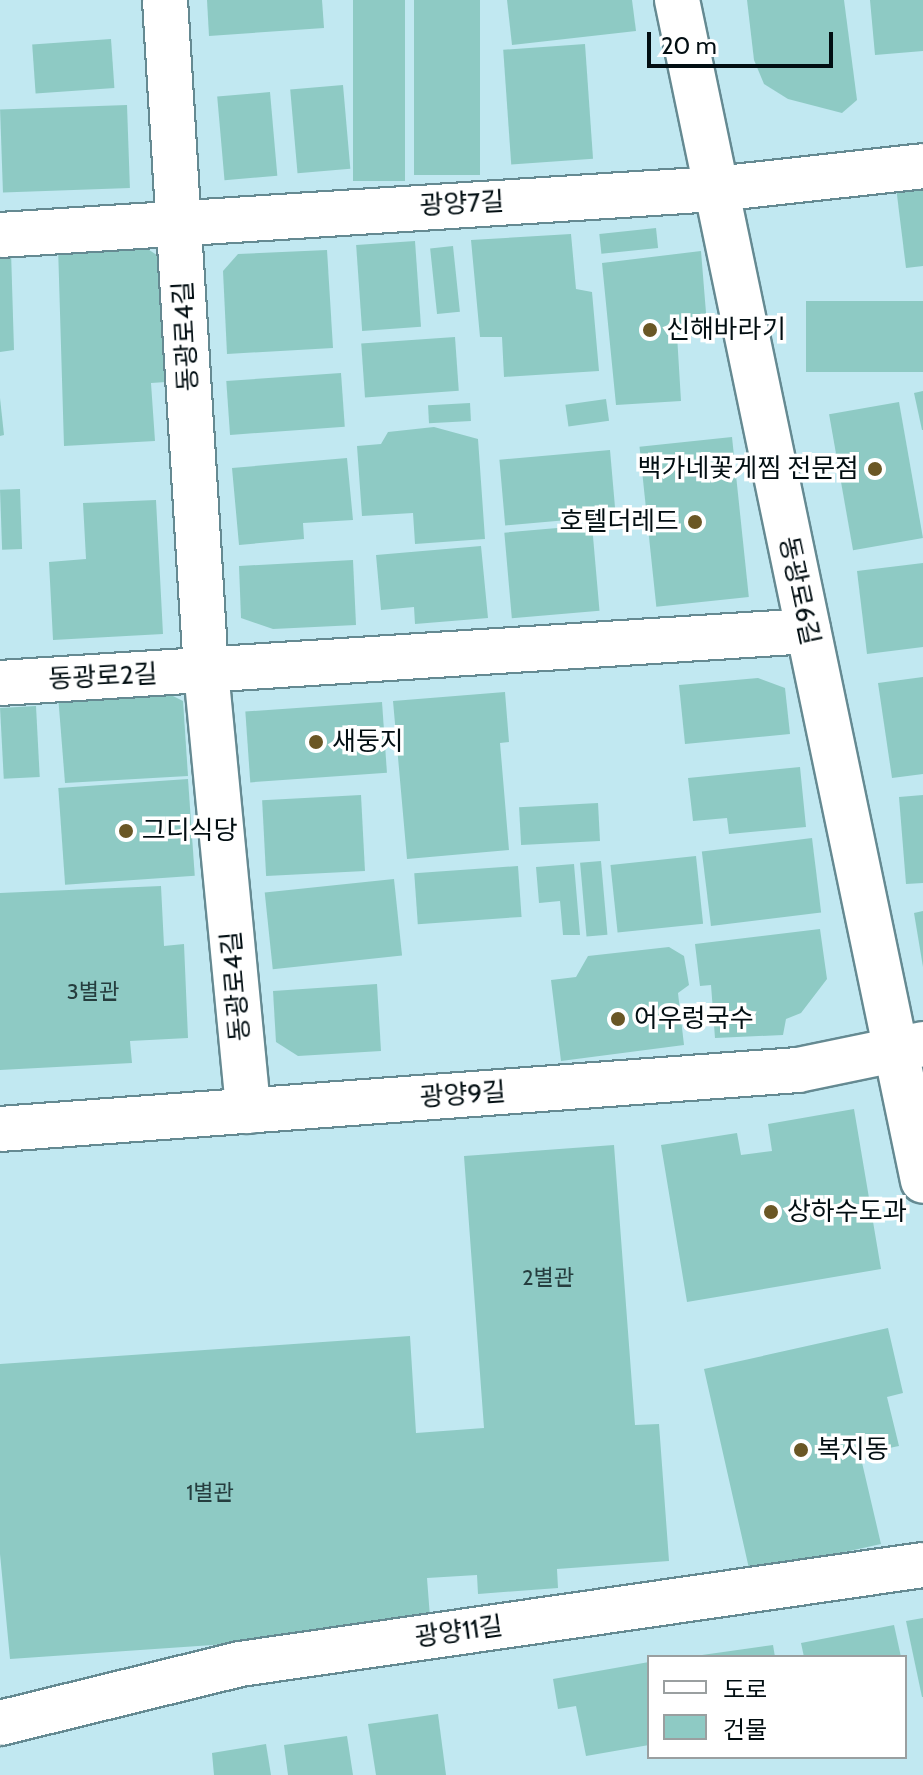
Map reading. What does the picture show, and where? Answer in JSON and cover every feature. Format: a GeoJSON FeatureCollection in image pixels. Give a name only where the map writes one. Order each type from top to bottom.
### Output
{"type":"FeatureCollection","features":[{"type":"Feature","properties":{"kind":"street","name":"동광로4길"},"geometry":{"type":"LineString","coordinates":[[165,0],[206,671],[248,1111]]}},
{"type":"Feature","properties":{"kind":"street","name":"동광로6길"},"geometry":{"type":"LineString","coordinates":[[677,0],[808,631],[910,1046],[923,1181]]}},
{"type":"Feature","properties":{"kind":"street","name":"광양7길"},"geometry":{"type":"LineString","coordinates":[[0,235],[179,220],[716,189],[923,166]]}},
{"type":"Feature","properties":{"kind":"street"},"geometry":{"type":"LineString","coordinates":[[206,671],[808,631]]}},
{"type":"Feature","properties":{"kind":"street","name":"동광로2길"},"geometry":{"type":"LineString","coordinates":[[0,683],[206,671]]}},
{"type":"Feature","properties":{"kind":"street","name":"광양9길"},"geometry":{"type":"LineString","coordinates":[[0,1129],[798,1070],[910,1046]]}},
{"type":"Feature","properties":{"kind":"street","name":"광양11길"},"geometry":{"type":"LineString","coordinates":[[0,1723],[240,1664],[923,1565]]}},
{"type":"Feature","properties":{"kind":"building"},"geometry":{"type":"Polygon","coordinates":[[[207,0],[322,0],[324,28],[209,36],[207,0]]]}},
{"type":"Feature","properties":{"kind":"building"},"geometry":{"type":"Polygon","coordinates":[[[353,0],[405,0],[405,181],[353,181],[353,0]]]}},
{"type":"Feature","properties":{"kind":"building"},"geometry":{"type":"Polygon","coordinates":[[[414,0],[480,0],[480,175],[414,175],[414,0]]]}},
{"type":"Feature","properties":{"kind":"building"},"geometry":{"type":"Polygon","coordinates":[[[507,0],[632,0],[636,31],[512,45],[507,0]]]}},
{"type":"Feature","properties":{"kind":"building"},"geometry":{"type":"Polygon","coordinates":[[[747,0],[844,0],[857,100],[842,113],[788,99],[764,84],[754,60],[747,0]]]}},
{"type":"Feature","properties":{"kind":"building"},"geometry":{"type":"Polygon","coordinates":[[[870,0],[923,0],[923,51],[875,55],[870,0]]]}},
{"type":"Feature","properties":{"kind":"building"},"geometry":{"type":"Polygon","coordinates":[[[111,39],[114,88],[36,93],[32,45],[111,39]]]}},
{"type":"Feature","properties":{"kind":"building"},"geometry":{"type":"Polygon","coordinates":[[[585,44],[593,159],[511,164],[503,50],[585,44]]]}},
{"type":"Feature","properties":{"kind":"building"},"geometry":{"type":"Polygon","coordinates":[[[343,85],[350,169],[298,173],[290,90],[343,85]]]}},
{"type":"Feature","properties":{"kind":"building"},"geometry":{"type":"Polygon","coordinates":[[[270,92],[277,176],[225,180],[217,97],[270,92]]]}},
{"type":"Feature","properties":{"kind":"building"},"geometry":{"type":"Polygon","coordinates":[[[127,105],[130,188],[3,192],[0,109],[127,105]]]}},
{"type":"Feature","properties":{"kind":"building"},"geometry":{"type":"Polygon","coordinates":[[[923,184],[923,266],[906,268],[896,187],[923,184]]]}},
{"type":"Feature","properties":{"kind":"building"},"geometry":{"type":"Polygon","coordinates":[[[656,228],[658,248],[601,254],[599,234],[656,228]]]}},
{"type":"Feature","properties":{"kind":"building"},"geometry":{"type":"Polygon","coordinates":[[[571,234],[576,289],[592,292],[599,371],[504,377],[502,337],[480,337],[471,240],[571,234]]]}},
{"type":"Feature","properties":{"kind":"building"},"geometry":{"type":"Polygon","coordinates":[[[132,239],[160,257],[166,382],[151,383],[155,441],[64,446],[58,246],[132,239]]]}},
{"type":"Feature","properties":{"kind":"building"},"geometry":{"type":"Polygon","coordinates":[[[415,241],[421,327],[362,331],[356,245],[415,241]]]}},
{"type":"Feature","properties":{"kind":"building"},"geometry":{"type":"Polygon","coordinates":[[[453,246],[460,312],[437,314],[430,248],[453,246]]]}},
{"type":"Feature","properties":{"kind":"building"},"geometry":{"type":"Polygon","coordinates":[[[327,250],[333,348],[227,354],[223,271],[238,254],[327,250]]]}},
{"type":"Feature","properties":{"kind":"building"},"geometry":{"type":"Polygon","coordinates":[[[11,251],[14,350],[0,352],[0,252],[11,251]]]}},
{"type":"Feature","properties":{"kind":"building","name":"신해바라기"},"geometry":{"type":"Polygon","coordinates":[[[701,251],[707,325],[677,335],[681,401],[616,405],[602,263],[701,251]]]}},
{"type":"Feature","properties":{"kind":"building"},"geometry":{"type":"Polygon","coordinates":[[[806,301],[923,301],[923,372],[806,372],[806,301]]]}},
{"type":"Feature","properties":{"kind":"building"},"geometry":{"type":"Polygon","coordinates":[[[455,337],[459,391],[365,397],[361,344],[455,337]]]}},
{"type":"Feature","properties":{"kind":"building"},"geometry":{"type":"Polygon","coordinates":[[[341,373],[345,427],[230,435],[226,381],[341,373]]]}},
{"type":"Feature","properties":{"kind":"building"},"geometry":{"type":"Polygon","coordinates":[[[923,391],[923,430],[922,430],[914,393],[923,391]]]}},
{"type":"Feature","properties":{"kind":"building"},"geometry":{"type":"Polygon","coordinates":[[[0,398],[4,435],[0,436],[0,398]]]}},
{"type":"Feature","properties":{"kind":"building"},"geometry":{"type":"Polygon","coordinates":[[[606,399],[609,421],[568,426],[565,405],[606,399]]]}},
{"type":"Feature","properties":{"kind":"building","name":"백가네꽃게찜 전문점"},"geometry":{"type":"Polygon","coordinates":[[[899,402],[923,538],[853,550],[829,414],[899,402]]]}},
{"type":"Feature","properties":{"kind":"building"},"geometry":{"type":"Polygon","coordinates":[[[470,403],[471,421],[429,423],[428,405],[470,403]]]}},
{"type":"Feature","properties":{"kind":"building"},"geometry":{"type":"Polygon","coordinates":[[[434,427],[478,439],[485,539],[415,544],[413,513],[362,516],[357,446],[381,444],[388,432],[434,427]]]}},
{"type":"Feature","properties":{"kind":"building","name":"호텔더레드"},"geometry":{"type":"Polygon","coordinates":[[[732,437],[749,597],[656,607],[640,447],[732,437]]]}},
{"type":"Feature","properties":{"kind":"building"},"geometry":{"type":"Polygon","coordinates":[[[610,450],[616,516],[505,525],[499,460],[610,450]]]}},
{"type":"Feature","properties":{"kind":"building"},"geometry":{"type":"Polygon","coordinates":[[[347,458],[353,520],[303,523],[304,539],[239,545],[232,468],[347,458]]]}},
{"type":"Feature","properties":{"kind":"building"},"geometry":{"type":"Polygon","coordinates":[[[20,489],[22,549],[2,550],[0,490],[20,489]]]}},
{"type":"Feature","properties":{"kind":"building"},"geometry":{"type":"Polygon","coordinates":[[[156,500],[163,634],[53,640],[49,562],[86,559],[83,503],[156,500]]]}},
{"type":"Feature","properties":{"kind":"building"},"geometry":{"type":"Polygon","coordinates":[[[592,525],[599,611],[512,618],[504,533],[592,525]]]}},
{"type":"Feature","properties":{"kind":"building"},"geometry":{"type":"Polygon","coordinates":[[[481,546],[488,618],[415,624],[414,607],[381,610],[376,555],[481,546]]]}},
{"type":"Feature","properties":{"kind":"building"},"geometry":{"type":"Polygon","coordinates":[[[353,560],[356,625],[273,629],[241,618],[239,566],[353,560]]]}},
{"type":"Feature","properties":{"kind":"building"},"geometry":{"type":"Polygon","coordinates":[[[923,563],[923,647],[867,654],[857,571],[923,563]]]}},
{"type":"Feature","properties":{"kind":"building"},"geometry":{"type":"Polygon","coordinates":[[[923,677],[923,774],[892,778],[878,683],[923,677]]]}},
{"type":"Feature","properties":{"kind":"building"},"geometry":{"type":"Polygon","coordinates":[[[758,678],[785,688],[790,734],[685,744],[679,685],[758,678]]]}},
{"type":"Feature","properties":{"kind":"building"},"geometry":{"type":"Polygon","coordinates":[[[159,689],[183,701],[188,776],[65,783],[58,695],[159,689]]]}},
{"type":"Feature","properties":{"kind":"building"},"geometry":{"type":"Polygon","coordinates":[[[505,692],[509,742],[500,743],[509,850],[407,859],[393,701],[505,692]]]}},
{"type":"Feature","properties":{"kind":"building","name":"새둥지"},"geometry":{"type":"Polygon","coordinates":[[[382,702],[387,773],[250,782],[245,712],[382,702]]]}},
{"type":"Feature","properties":{"kind":"building"},"geometry":{"type":"Polygon","coordinates":[[[36,706],[40,777],[4,779],[0,708],[36,706]]]}},
{"type":"Feature","properties":{"kind":"building"},"geometry":{"type":"Polygon","coordinates":[[[800,767],[806,827],[729,834],[727,818],[693,821],[688,778],[800,767]]]}},
{"type":"Feature","properties":{"kind":"building","name":"그디식당"},"geometry":{"type":"Polygon","coordinates":[[[188,779],[195,876],[65,885],[58,788],[188,779]]]}},
{"type":"Feature","properties":{"kind":"building"},"geometry":{"type":"Polygon","coordinates":[[[361,795],[365,871],[266,876],[262,800],[361,795]]]}},
{"type":"Feature","properties":{"kind":"building"},"geometry":{"type":"Polygon","coordinates":[[[923,795],[923,883],[906,884],[899,797],[923,795]]]}},
{"type":"Feature","properties":{"kind":"building"},"geometry":{"type":"Polygon","coordinates":[[[598,803],[600,841],[521,845],[519,807],[598,803]]]}},
{"type":"Feature","properties":{"kind":"building"},"geometry":{"type":"Polygon","coordinates":[[[812,838],[821,912],[711,926],[702,852],[812,838]]]}},
{"type":"Feature","properties":{"kind":"building"},"geometry":{"type":"Polygon","coordinates":[[[696,856],[703,924],[618,933],[610,865],[696,856]]]}},
{"type":"Feature","properties":{"kind":"building"},"geometry":{"type":"Polygon","coordinates":[[[601,861],[607,935],[587,937],[580,863],[601,861]]]}},
{"type":"Feature","properties":{"kind":"building"},"geometry":{"type":"Polygon","coordinates":[[[574,864],[580,935],[563,935],[560,901],[539,903],[536,867],[574,864]]]}},
{"type":"Feature","properties":{"kind":"building"},"geometry":{"type":"Polygon","coordinates":[[[518,866],[522,917],[418,924],[414,873],[518,866]]]}},
{"type":"Feature","properties":{"kind":"building"},"geometry":{"type":"Polygon","coordinates":[[[394,879],[402,956],[273,969],[265,893],[394,879]]]}},
{"type":"Feature","properties":{"kind":"building"},"geometry":{"type":"Polygon","coordinates":[[[161,886],[164,946],[184,944],[188,1038],[130,1041],[132,1063],[0,1070],[0,893],[161,886]]]}},
{"type":"Feature","properties":{"kind":"building"},"geometry":{"type":"Polygon","coordinates":[[[923,911],[923,967],[914,913],[923,911]]]}},
{"type":"Feature","properties":{"kind":"building"},"geometry":{"type":"Polygon","coordinates":[[[820,929],[827,979],[801,1013],[786,1019],[783,1035],[715,1038],[711,985],[700,986],[695,944],[820,929]]]}},
{"type":"Feature","properties":{"kind":"building","name":"어우렁국수"},"geometry":{"type":"Polygon","coordinates":[[[669,947],[684,956],[689,985],[678,993],[684,1045],[561,1061],[551,980],[576,977],[588,956],[669,947]]]}},
{"type":"Feature","properties":{"kind":"building"},"geometry":{"type":"Polygon","coordinates":[[[377,984],[381,1051],[298,1056],[276,1042],[273,991],[377,984]]]}},
{"type":"Feature","properties":{"kind":"building","name":"상하수도과"},"geometry":{"type":"Polygon","coordinates":[[[854,1109],[881,1269],[687,1302],[661,1145],[737,1133],[741,1155],[772,1151],[768,1124],[854,1109]]]}},
{"type":"Feature","properties":{"kind":"building"},"geometry":{"type":"Polygon","coordinates":[[[614,1145],[635,1425],[659,1424],[669,1561],[557,1569],[558,1588],[478,1594],[477,1575],[427,1578],[431,1630],[10,1659],[0,1554],[0,1364],[410,1336],[416,1433],[484,1428],[464,1156],[614,1145]]]}},
{"type":"Feature","properties":{"kind":"building","name":"복지동"},"geometry":{"type":"Polygon","coordinates":[[[888,1328],[903,1393],[887,1397],[899,1446],[860,1454],[881,1544],[750,1573],[704,1369],[888,1328]]]}},
{"type":"Feature","properties":{"kind":"building"},"geometry":{"type":"Polygon","coordinates":[[[923,1618],[923,1697],[922,1697],[906,1621],[923,1618]]]}},
{"type":"Feature","properties":{"kind":"building"},"geometry":{"type":"Polygon","coordinates":[[[894,1625],[901,1655],[804,1655],[801,1643],[894,1625]]]}},
{"type":"Feature","properties":{"kind":"building"},"geometry":{"type":"Polygon","coordinates":[[[773,1645],[775,1655],[702,1655],[773,1645]]]}},
{"type":"Feature","properties":{"kind":"building"},"geometry":{"type":"Polygon","coordinates":[[[647,1662],[647,1745],[586,1756],[576,1706],[558,1709],[553,1679],[647,1662]]]}},
{"type":"Feature","properties":{"kind":"building"},"geometry":{"type":"Polygon","coordinates":[[[438,1714],[446,1775],[376,1775],[368,1724],[438,1714]]]}},
{"type":"Feature","properties":{"kind":"building"},"geometry":{"type":"Polygon","coordinates":[[[347,1736],[353,1775],[288,1775],[284,1745],[347,1736]]]}},
{"type":"Feature","properties":{"kind":"building"},"geometry":{"type":"Polygon","coordinates":[[[266,1744],[271,1775],[214,1775],[212,1753],[266,1744]]]}},
{"type":"Feature","properties":{"kind":"place","name":"신해바라기"},"geometry":{"type":"Point","coordinates":[650,330]}},
{"type":"Feature","properties":{"kind":"place","name":"백가네꽃게찜 전문점"},"geometry":{"type":"Point","coordinates":[875,469]}},
{"type":"Feature","properties":{"kind":"place","name":"호텔더레드"},"geometry":{"type":"Point","coordinates":[695,522]}},
{"type":"Feature","properties":{"kind":"place","name":"새둥지"},"geometry":{"type":"Point","coordinates":[316,742]}},
{"type":"Feature","properties":{"kind":"place","name":"그디식당"},"geometry":{"type":"Point","coordinates":[126,831]}},
{"type":"Feature","properties":{"kind":"place","name":"어우렁국수"},"geometry":{"type":"Point","coordinates":[618,1019]}},
{"type":"Feature","properties":{"kind":"place","name":"상하수도과"},"geometry":{"type":"Point","coordinates":[771,1212]}},
{"type":"Feature","properties":{"kind":"place","name":"복지동"},"geometry":{"type":"Point","coordinates":[801,1450]}}]}
